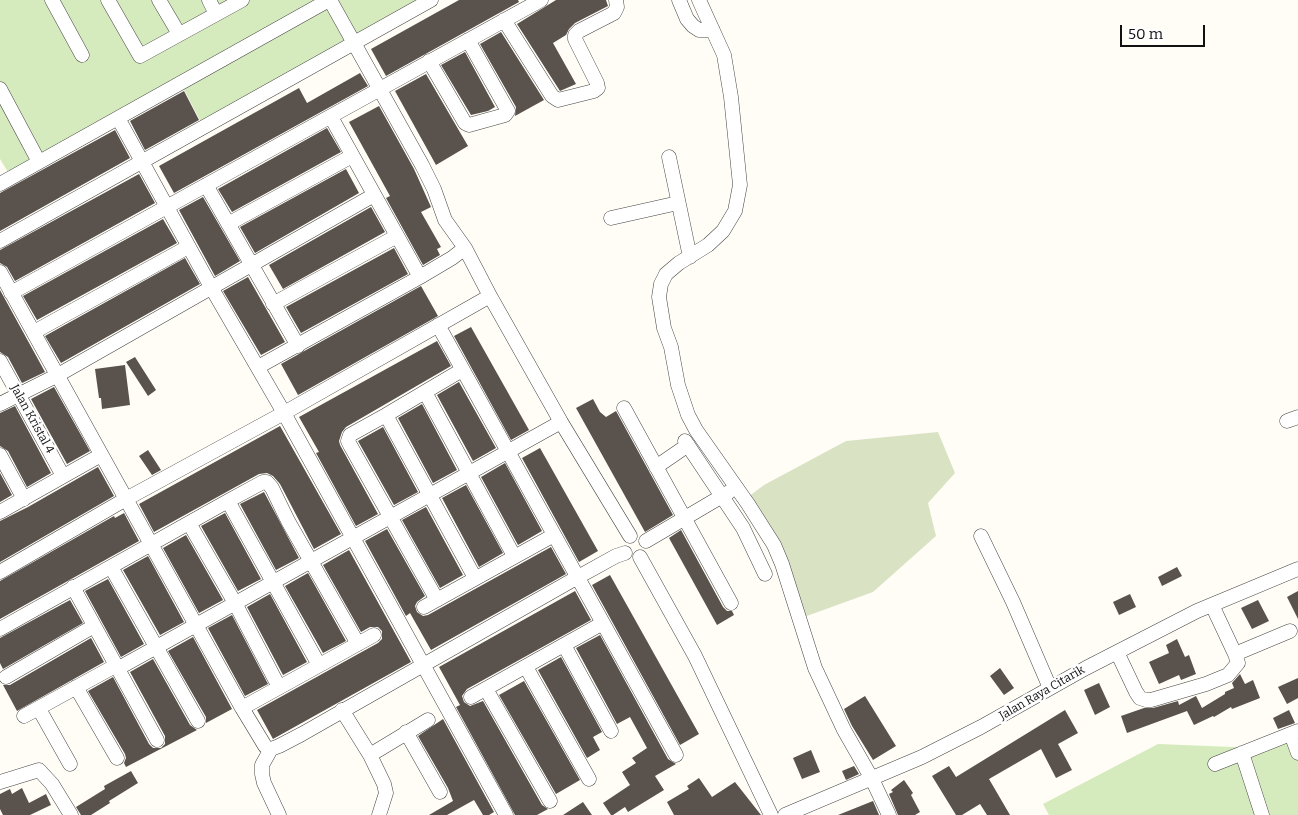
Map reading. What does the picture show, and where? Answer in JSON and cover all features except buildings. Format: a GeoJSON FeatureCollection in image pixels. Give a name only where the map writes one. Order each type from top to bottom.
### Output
{"type":"FeatureCollection","features":[{"type":"Feature","properties":{"kind":"street"},"geometry":{"type":"LineString","coordinates":[[52,0],[82,55]]}},
{"type":"Feature","properties":{"kind":"street"},"geometry":{"type":"LineString","coordinates":[[108,0],[140,56],[242,0]]}},
{"type":"Feature","properties":{"kind":"street"},"geometry":{"type":"LineString","coordinates":[[159,0],[179,34]]}},
{"type":"Feature","properties":{"kind":"street"},"geometry":{"type":"LineString","coordinates":[[209,0],[216,14]]}},
{"type":"Feature","properties":{"kind":"street"},"geometry":{"type":"LineString","coordinates":[[0,183],[330,0],[422,165],[434,189],[445,220],[465,248],[561,422],[630,536]]}},
{"type":"Feature","properties":{"kind":"street"},"geometry":{"type":"LineString","coordinates":[[0,241],[431,0]]}},
{"type":"Feature","properties":{"kind":"street"},"geometry":{"type":"LineString","coordinates":[[11,293],[504,20],[523,4],[541,0]]}},
{"type":"Feature","properties":{"kind":"street"},"geometry":{"type":"LineString","coordinates":[[504,20],[552,96],[558,100],[594,92],[598,88],[575,39],[579,31],[614,13],[617,7],[616,0]]}},
{"type":"Feature","properties":{"kind":"street"},"geometry":{"type":"LineString","coordinates":[[679,0],[687,19],[693,26],[699,30],[713,30]]}},
{"type":"Feature","properties":{"kind":"street"},"geometry":{"type":"LineString","coordinates":[[699,0],[724,56],[740,185],[735,211],[727,226],[708,245],[679,263],[666,274],[661,284],[659,297],[664,328],[671,347],[678,385],[688,415],[696,430],[762,524],[774,545],[782,564],[815,668],[850,742],[872,779],[889,815]]}},
{"type":"Feature","properties":{"kind":"street"},"geometry":{"type":"LineString","coordinates":[[429,61],[465,124],[469,126],[505,116],[508,111],[468,40]]}},
{"type":"Feature","properties":{"kind":"street"},"geometry":{"type":"LineString","coordinates":[[0,90],[39,162]]}},
{"type":"Feature","properties":{"kind":"street"},"geometry":{"type":"LineString","coordinates":[[331,117],[420,277]]}},
{"type":"Feature","properties":{"kind":"street"},"geometry":{"type":"LineString","coordinates":[[118,118],[188,247],[284,413],[506,815]]}},
{"type":"Feature","properties":{"kind":"street"},"geometry":{"type":"LineString","coordinates":[[228,224],[352,156]]}},
{"type":"Feature","properties":{"kind":"street"},"geometry":{"type":"LineString","coordinates":[[669,157],[690,257]]}},
{"type":"Feature","properties":{"kind":"street"},"geometry":{"type":"LineString","coordinates":[[206,184],[298,346]]}},
{"type":"Feature","properties":{"kind":"street"},"geometry":{"type":"LineString","coordinates":[[0,404],[58,375],[374,195]]}},
{"type":"Feature","properties":{"kind":"street"},"geometry":{"type":"LineString","coordinates":[[611,218],[678,203]]}},
{"type":"Feature","properties":{"kind":"street"},"geometry":{"type":"LineString","coordinates":[[273,304],[397,236]]}},
{"type":"Feature","properties":{"kind":"street"},"geometry":{"type":"LineString","coordinates":[[34,332],[188,247]]}},
{"type":"Feature","properties":{"kind":"street"},"geometry":{"type":"LineString","coordinates":[[258,367],[420,277],[465,248]]}},
{"type":"Feature","properties":{"kind":"street"},"geometry":{"type":"LineString","coordinates":[[0,272],[242,708],[265,746],[271,749]]}},
{"type":"Feature","properties":{"kind":"street"},"geometry":{"type":"LineString","coordinates":[[0,572],[490,296]]}},
{"type":"Feature","properties":{"kind":"street"},"geometry":{"type":"LineString","coordinates":[[438,324],[676,755]]}},
{"type":"Feature","properties":{"kind":"street","name":"Jalan Kristal 4"},"geometry":{"type":"LineString","coordinates":[[0,361],[63,476]]}},
{"type":"Feature","properties":{"kind":"street"},"geometry":{"type":"LineString","coordinates":[[437,600],[348,441],[350,435],[462,370]]}},
{"type":"Feature","properties":{"kind":"street"},"geometry":{"type":"LineString","coordinates":[[425,392],[514,556]]}},
{"type":"Feature","properties":{"kind":"street"},"geometry":{"type":"LineString","coordinates":[[624,408],[731,604]]}},
{"type":"Feature","properties":{"kind":"street"},"geometry":{"type":"LineString","coordinates":[[386,415],[475,578]]}},
{"type":"Feature","properties":{"kind":"street"},"geometry":{"type":"LineString","coordinates":[[24,716],[156,648],[561,422]]}},
{"type":"Feature","properties":{"kind":"street"},"geometry":{"type":"LineString","coordinates":[[656,467],[686,443],[749,539],[764,574]]}},
{"type":"Feature","properties":{"kind":"street"},"geometry":{"type":"LineString","coordinates":[[0,455],[24,498]]}},
{"type":"Feature","properties":{"kind":"street"},"geometry":{"type":"LineString","coordinates":[[0,512],[101,455]]}},
{"type":"Feature","properties":{"kind":"street"},"geometry":{"type":"LineString","coordinates":[[0,629],[228,501],[263,482],[267,482],[358,644]]}},
{"type":"Feature","properties":{"kind":"street"},"geometry":{"type":"LineString","coordinates":[[646,541],[736,488]]}},
{"type":"Feature","properties":{"kind":"street"},"geometry":{"type":"LineString","coordinates":[[228,501],[318,665]]}},
{"type":"Feature","properties":{"kind":"street"},"geometry":{"type":"LineString","coordinates":[[189,523],[235,603],[279,687]]}},
{"type":"Feature","properties":{"kind":"street"},"geometry":{"type":"LineString","coordinates":[[424,607],[554,535]]}},
{"type":"Feature","properties":{"kind":"street"},"geometry":{"type":"LineString","coordinates":[[639,535],[646,541],[647,550],[640,557],[629,557],[625,553],[624,543],[630,536],[639,535]]}},
{"type":"Feature","properties":{"kind":"street"},"geometry":{"type":"LineString","coordinates":[[981,536],[1020,618],[1050,688]]}},
{"type":"Feature","properties":{"kind":"street"},"geometry":{"type":"LineString","coordinates":[[278,815],[262,774],[262,765],[271,749],[578,577],[625,553]]}},
{"type":"Feature","properties":{"kind":"street"},"geometry":{"type":"LineString","coordinates":[[640,557],[695,656],[771,815]]}},
{"type":"Feature","properties":{"kind":"street"},"geometry":{"type":"LineString","coordinates":[[111,567],[198,721]]}},
{"type":"Feature","properties":{"kind":"street","name":"Jalan Raya Citarik"},"geometry":{"type":"LineString","coordinates":[[785,815],[922,757],[973,732],[1117,652],[1212,605],[1298,569]]}},
{"type":"Feature","properties":{"kind":"street"},"geometry":{"type":"LineString","coordinates":[[73,588],[157,740]]}},
{"type":"Feature","properties":{"kind":"street"},"geometry":{"type":"LineString","coordinates":[[1117,652],[1140,698],[1151,700],[1206,684],[1228,675],[1238,663],[1212,605]]}},
{"type":"Feature","properties":{"kind":"street"},"geometry":{"type":"LineString","coordinates":[[471,697],[603,623]]}},
{"type":"Feature","properties":{"kind":"street"},"geometry":{"type":"LineString","coordinates":[[6,677],[94,626]]}},
{"type":"Feature","properties":{"kind":"street"},"geometry":{"type":"LineString","coordinates":[[1235,654],[1290,631]]}},
{"type":"Feature","properties":{"kind":"street"},"geometry":{"type":"LineString","coordinates":[[242,708],[374,635]]}},
{"type":"Feature","properties":{"kind":"street"},"geometry":{"type":"LineString","coordinates":[[564,645],[611,731]]}},
{"type":"Feature","properties":{"kind":"street"},"geometry":{"type":"LineString","coordinates":[[526,667],[589,779]]}},
{"type":"Feature","properties":{"kind":"street"},"geometry":{"type":"LineString","coordinates":[[76,688],[117,758]]}},
{"type":"Feature","properties":{"kind":"street"},"geometry":{"type":"LineString","coordinates":[[486,689],[550,801]]}},
{"type":"Feature","properties":{"kind":"street"},"geometry":{"type":"LineString","coordinates":[[39,709],[70,764]]}},
{"type":"Feature","properties":{"kind":"street"},"geometry":{"type":"LineString","coordinates":[[342,710],[370,755],[384,784],[386,793],[379,815]]}},
{"type":"Feature","properties":{"kind":"street"},"geometry":{"type":"LineString","coordinates":[[370,755],[428,720]]}},
{"type":"Feature","properties":{"kind":"street"},"geometry":{"type":"LineString","coordinates":[[406,732],[440,792]]}},
{"type":"Feature","properties":{"kind":"street"},"geometry":{"type":"LineString","coordinates":[[1215,764],[1294,732],[1298,753]]}},
{"type":"Feature","properties":{"kind":"street"},"geometry":{"type":"LineString","coordinates":[[1242,753],[1262,815]]}},
{"type":"Feature","properties":{"kind":"street"},"geometry":{"type":"LineString","coordinates":[[0,782],[39,770],[52,784],[71,815]]}},
{"type":"Feature","properties":{"kind":"green space"},"geometry":{"type":"Polygon","coordinates":[[[0,0],[431,0],[203,126],[178,78],[8,172],[0,159],[0,0]]]}},
{"type":"Feature","properties":{"kind":"green space"},"geometry":{"type":"Polygon","coordinates":[[[938,432],[955,473],[928,503],[936,536],[873,592],[793,621],[769,543],[748,497],[764,485],[846,441],[938,432]]]}},
{"type":"Feature","properties":{"kind":"green space"},"geometry":{"type":"Polygon","coordinates":[[[1298,727],[1298,815],[1049,815],[1043,804],[1158,744],[1259,748],[1298,727]]]}}]}
